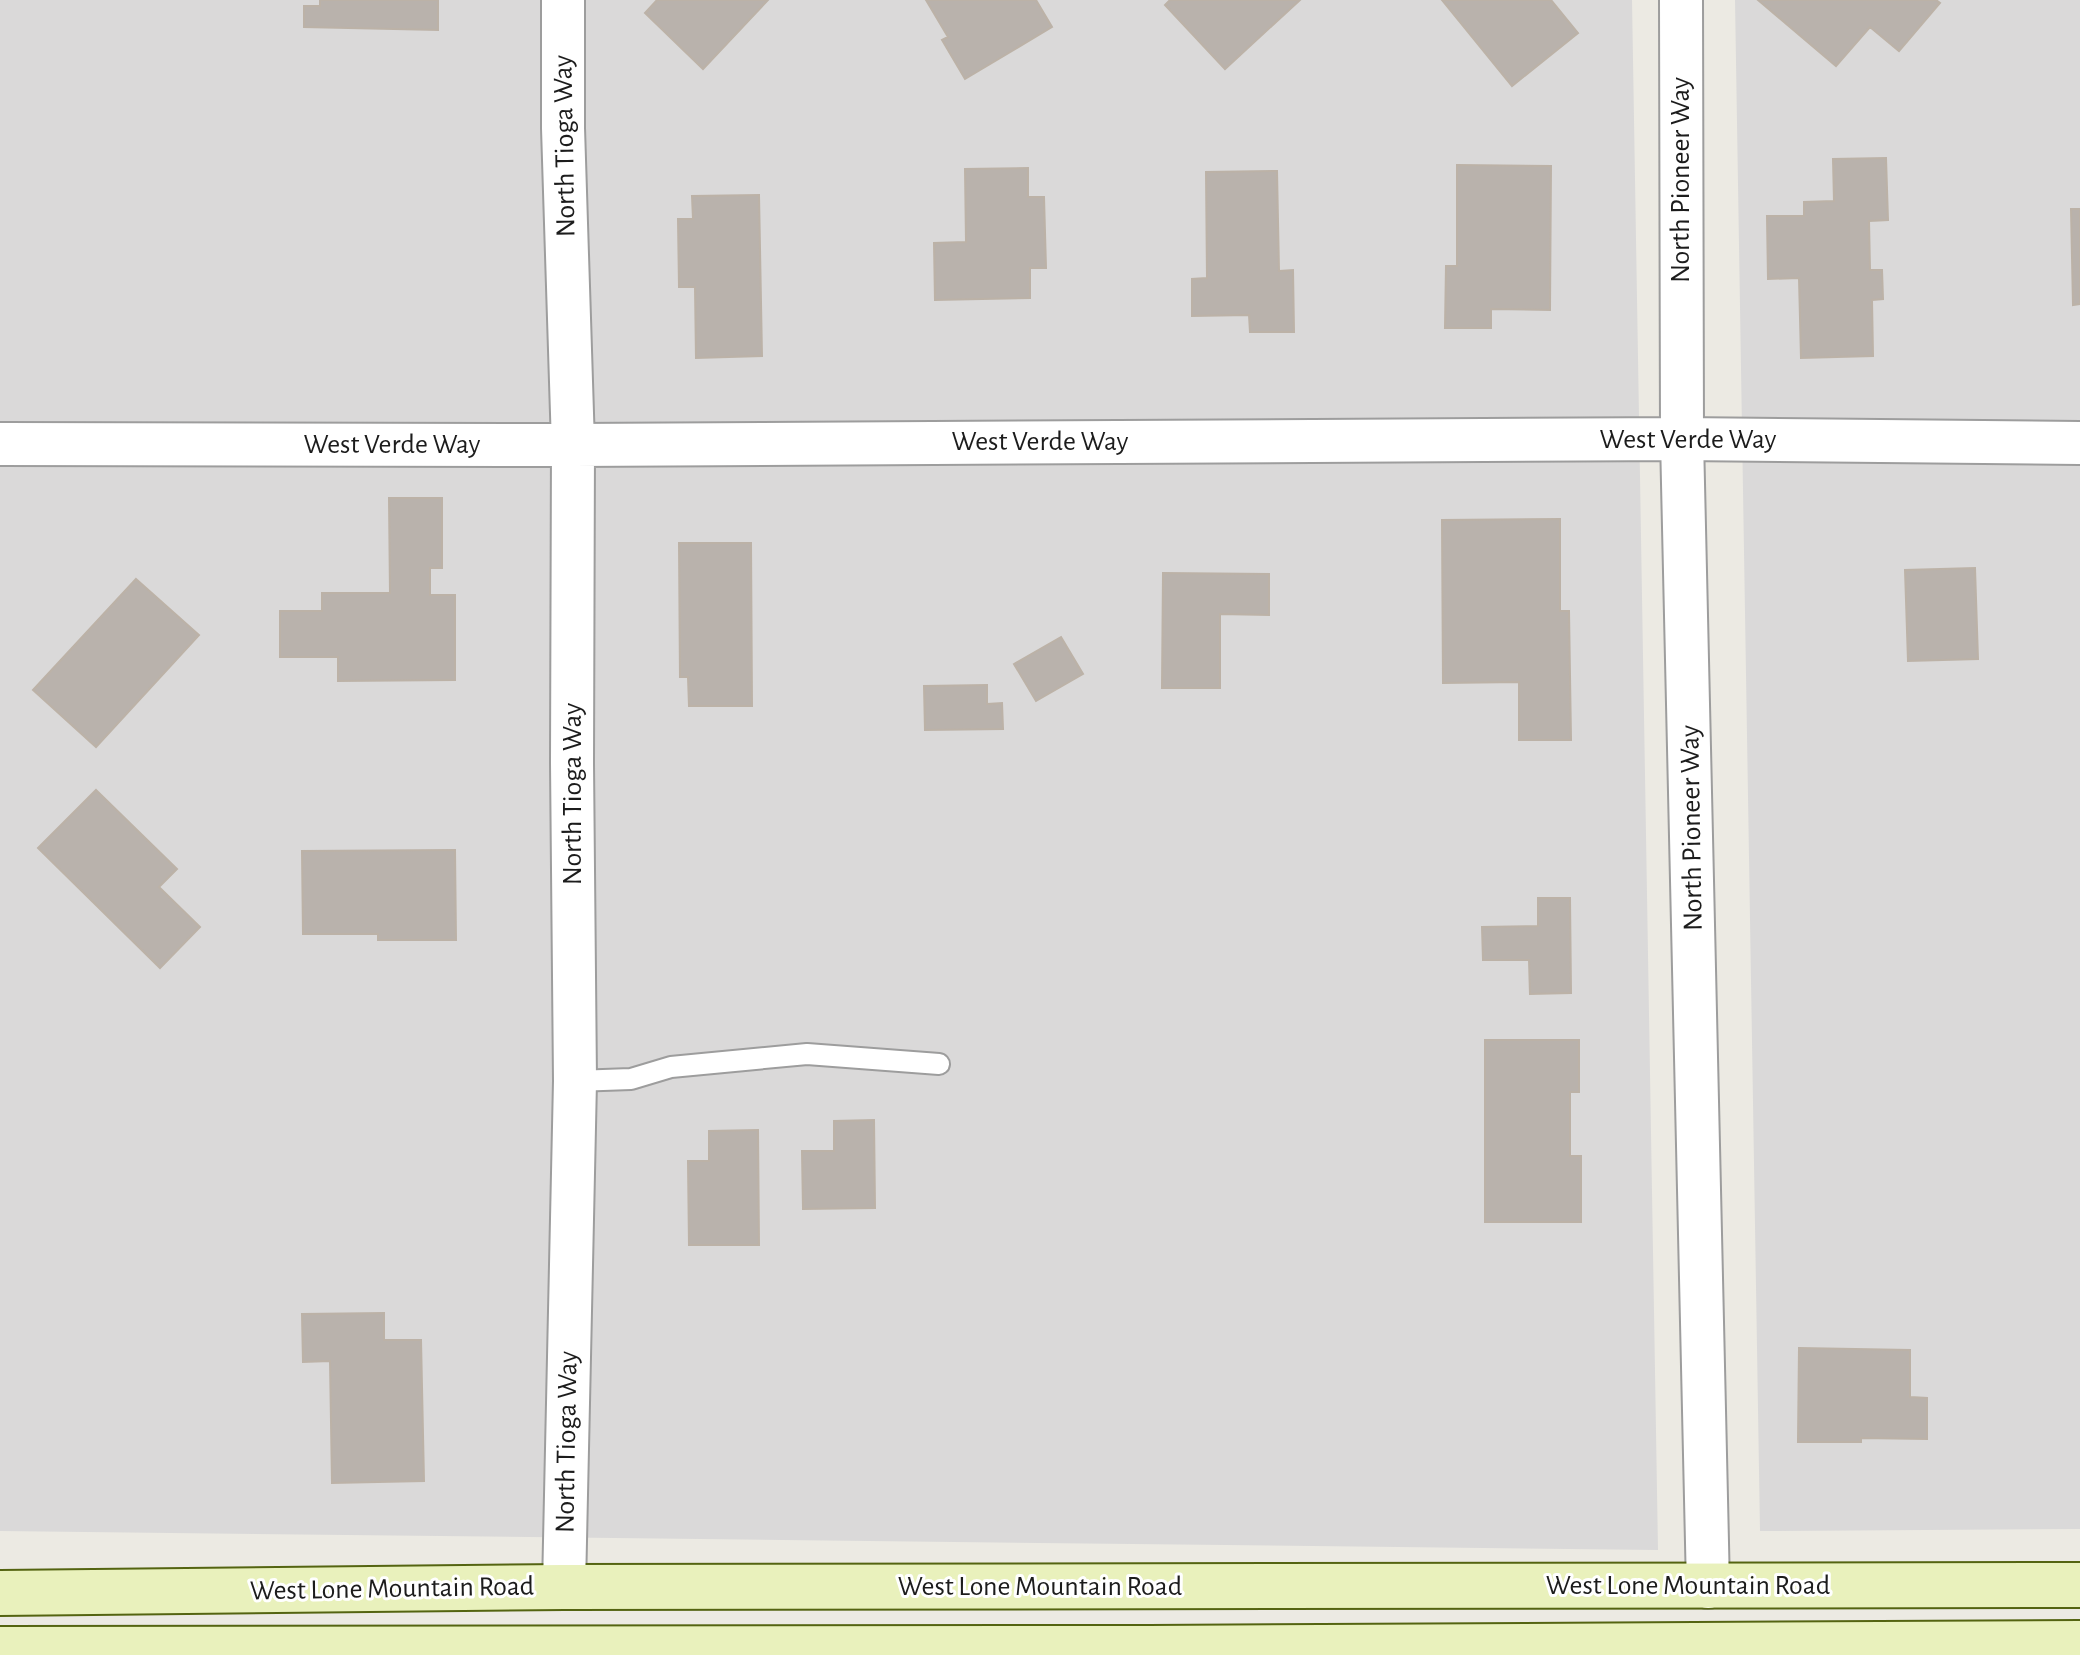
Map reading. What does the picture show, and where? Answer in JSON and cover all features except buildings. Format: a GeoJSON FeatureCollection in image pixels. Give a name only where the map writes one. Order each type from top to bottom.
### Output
{"type":"FeatureCollection","features":[{"type":"Feature","properties":{"kind":"main road","name":"West Lone Mountain Road"},"geometry":{"type":"LineString","coordinates":[[0,1593],[564,1587],[2080,1585]]}},
{"type":"Feature","properties":{"kind":"main road","name":"North Pioneer Way"},"geometry":{"type":"LineString","coordinates":[[1708,1587],[1708,1649]]}},
{"type":"Feature","properties":{"kind":"main road","name":"West Lone Mountain Road"},"geometry":{"type":"LineString","coordinates":[[0,1649],[1708,1649],[2080,1643]]}},
{"type":"Feature","properties":{"kind":"street","name":"North Tioga Way"},"geometry":{"type":"LineString","coordinates":[[563,0],[563,128],[573,445],[575,1081],[564,1587]]}},
{"type":"Feature","properties":{"kind":"street","name":"North Pioneer Way"},"geometry":{"type":"LineString","coordinates":[[1681,0],[1682,439],[1708,1587]]}},
{"type":"Feature","properties":{"kind":"street","name":"West Verde Way"},"geometry":{"type":"LineString","coordinates":[[0,444],[573,445],[1682,439],[2080,443]]}},
{"type":"Feature","properties":{"kind":"lane"},"geometry":{"type":"LineString","coordinates":[[575,1081],[631,1079],[671,1067],[807,1054],[939,1064]]}},
{"type":"Feature","properties":{"kind":"shaded area"},"geometry":{"type":"Polygon","coordinates":[[[0,0],[1632,0],[1658,1550],[0,1531],[0,0]]]}},
{"type":"Feature","properties":{"kind":"shaded area"},"geometry":{"type":"Polygon","coordinates":[[[1735,0],[2080,0],[2080,1529],[1760,1531],[1735,0]]]}}]}
